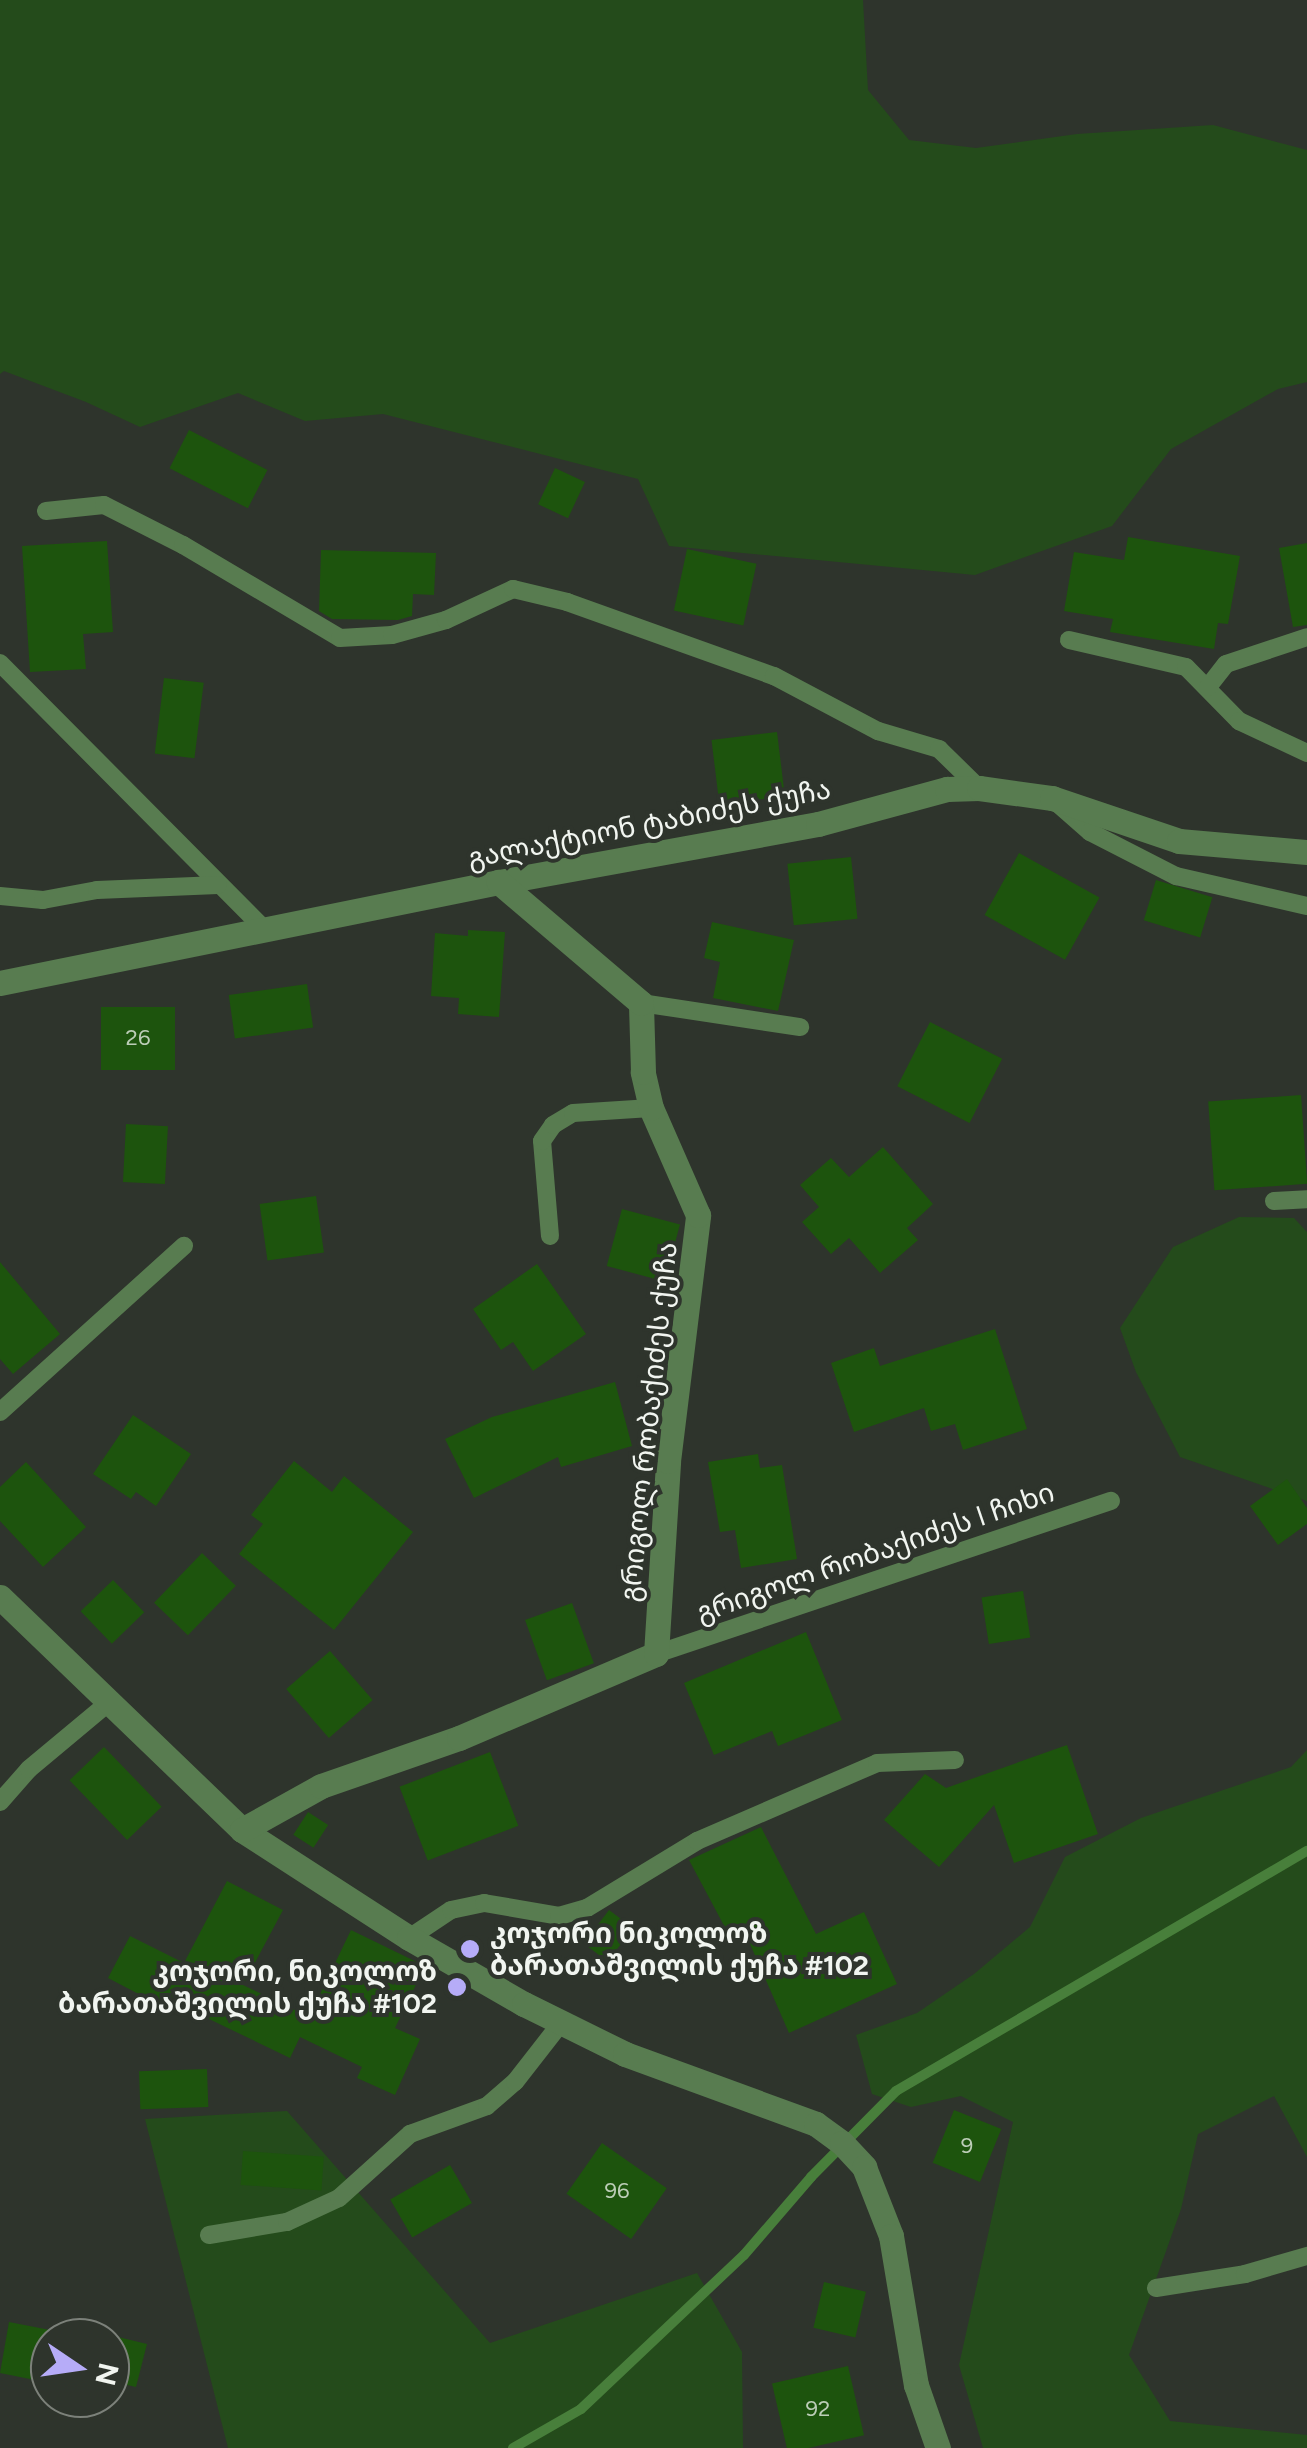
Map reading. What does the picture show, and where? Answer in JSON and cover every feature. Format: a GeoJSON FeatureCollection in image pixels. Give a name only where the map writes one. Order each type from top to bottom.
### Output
{"type":"FeatureCollection","features":[{"type":"Feature","properties":{"kind":"street","name":"გალაქტიონ ტაბიძეს ქუჩა"},"geometry":{"type":"LineString","coordinates":[[0,984],[499,882],[818,824],[947,789],[979,788],[1052,798],[1179,840],[1307,852]]}},
{"type":"Feature","properties":{"kind":"street"},"geometry":{"type":"LineString","coordinates":[[499,882],[640,1002]]}},
{"type":"Feature","properties":{"kind":"street","name":"გრიგოლ რობაქიძეს ქუჩა"},"geometry":{"type":"LineString","coordinates":[[640,1002],[643,1072],[651,1108],[698,1215],[668,1461],[656,1654]]}},
{"type":"Feature","properties":{"kind":"street"},"geometry":{"type":"LineString","coordinates":[[0,1597],[242,1830],[409,1938],[561,2022],[625,2054],[816,2124],[842,2142],[864,2167],[891,2236],[916,2385],[938,2448]]}},
{"type":"Feature","properties":{"kind":"street"},"geometry":{"type":"LineString","coordinates":[[242,1830],[321,1786],[459,1738],[656,1654]]}},
{"type":"Feature","properties":{"kind":"lane"},"geometry":{"type":"LineString","coordinates":[[46,511],[104,505],[183,545],[340,638],[410,630],[446,620],[513,589],[568,602],[774,676],[878,730],[939,749],[979,788]]}},
{"type":"Feature","properties":{"kind":"lane"},"geometry":{"type":"LineString","coordinates":[[1208,687],[1226,664],[1307,637]]}},
{"type":"Feature","properties":{"kind":"lane"},"geometry":{"type":"LineString","coordinates":[[1069,640],[1186,667],[1239,721],[1307,754]]}},
{"type":"Feature","properties":{"kind":"lane"},"geometry":{"type":"LineString","coordinates":[[0,664],[264,929]]}},
{"type":"Feature","properties":{"kind":"lane"},"geometry":{"type":"LineString","coordinates":[[1052,798],[1090,832],[1176,876],[1307,906]]}},
{"type":"Feature","properties":{"kind":"lane"},"geometry":{"type":"LineString","coordinates":[[0,896],[44,900],[98,890],[218,885]]}},
{"type":"Feature","properties":{"kind":"lane"},"geometry":{"type":"LineString","coordinates":[[640,1002],[800,1027]]}},
{"type":"Feature","properties":{"kind":"lane"},"geometry":{"type":"LineString","coordinates":[[550,1236],[542,1142],[552,1125],[573,1113],[651,1108]]}},
{"type":"Feature","properties":{"kind":"lane"},"geometry":{"type":"LineString","coordinates":[[1274,1201],[1307,1199]]}},
{"type":"Feature","properties":{"kind":"lane"},"geometry":{"type":"LineString","coordinates":[[0,1412],[184,1246]]}},
{"type":"Feature","properties":{"kind":"lane","name":"გრიგოლ რობაქიძეს I ჩიხი"},"geometry":{"type":"LineString","coordinates":[[656,1654],[1111,1501]]}},
{"type":"Feature","properties":{"kind":"lane"},"geometry":{"type":"LineString","coordinates":[[0,1802],[29,1770],[107,1704]]}},
{"type":"Feature","properties":{"kind":"lane"},"geometry":{"type":"LineString","coordinates":[[409,1938],[451,1910],[484,1903],[560,1916],[587,1908],[697,1841],[877,1763],[954,1760]]}},
{"type":"Feature","properties":{"kind":"lane"},"geometry":{"type":"LineString","coordinates":[[209,2235],[287,2222],[338,2198],[410,2134],[486,2106],[515,2082],[561,2022]]}},
{"type":"Feature","properties":{"kind":"lane"},"geometry":{"type":"LineString","coordinates":[[1156,2288],[1245,2274],[1307,2256]]}},
{"type":"Feature","properties":{"kind":"green space"},"geometry":{"type":"Polygon","coordinates":[[[0,0],[863,0],[868,90],[909,140],[976,148],[1077,134],[1213,125],[1307,150],[1307,382],[1278,389],[1171,449],[1112,526],[975,575],[669,546],[638,479],[383,414],[305,421],[238,393],[140,427],[86,402],[4,371],[0,374],[0,0]]]}},
{"type":"Feature","properties":{"kind":"green space"},"geometry":{"type":"Polygon","coordinates":[[[1239,1217],[1294,1218],[1307,1232],[1307,1501],[1180,1457],[1136,1372],[1120,1328],[1173,1247],[1239,1217]]]}},
{"type":"Feature","properties":{"kind":"green space"},"geometry":{"type":"Polygon","coordinates":[[[1307,1750],[1307,2157],[1274,2096],[1198,2134],[1181,2209],[1129,2355],[1170,2421],[1307,2435],[1307,2448],[983,2448],[959,2365],[1013,2122],[961,2096],[911,2107],[872,2094],[856,2035],[917,2013],[974,1974],[1030,1927],[1065,1857],[1141,1818],[1291,1767],[1307,1750]]]}},
{"type":"Feature","properties":{"kind":"green space"},"geometry":{"type":"Polygon","coordinates":[[[287,2111],[490,2343],[697,2273],[742,2352],[743,2448],[228,2448],[145,2119],[287,2111]]]}},
{"type":"Feature","properties":{"kind":"building"},"geometry":{"type":"Polygon","coordinates":[[[189,430],[267,470],[248,508],[169,468],[189,430]]]}},
{"type":"Feature","properties":{"kind":"building"},"geometry":{"type":"Polygon","coordinates":[[[555,468],[585,482],[568,518],[538,504],[555,468]]]}},
{"type":"Feature","properties":{"kind":"building"},"geometry":{"type":"Polygon","coordinates":[[[1128,537],[1240,556],[1228,624],[1218,623],[1214,649],[1110,632],[1113,619],[1064,611],[1074,552],[1124,560],[1128,537]]]}},
{"type":"Feature","properties":{"kind":"building"},"geometry":{"type":"Polygon","coordinates":[[[107,541],[113,632],[83,634],[86,669],[30,672],[22,546],[107,541]]]}},
{"type":"Feature","properties":{"kind":"building"},"geometry":{"type":"Polygon","coordinates":[[[1307,543],[1307,625],[1293,627],[1279,548],[1307,543]]]}},
{"type":"Feature","properties":{"kind":"building"},"geometry":{"type":"Polygon","coordinates":[[[687,549],[756,564],[743,625],[674,611],[687,549]]]}},
{"type":"Feature","properties":{"kind":"building"},"geometry":{"type":"Polygon","coordinates":[[[321,550],[436,553],[434,595],[413,594],[412,616],[398,620],[332,619],[319,611],[321,550]]]}},
{"type":"Feature","properties":{"kind":"building"},"geometry":{"type":"Polygon","coordinates":[[[164,678],[204,683],[194,758],[155,753],[164,678]]]}},
{"type":"Feature","properties":{"kind":"building"},"geometry":{"type":"Polygon","coordinates":[[[777,732],[785,797],[719,805],[711,740],[777,732]]]}},
{"type":"Feature","properties":{"kind":"building"},"geometry":{"type":"Polygon","coordinates":[[[1019,853],[1099,898],[1065,960],[985,915],[1019,853]]]}},
{"type":"Feature","properties":{"kind":"building"},"geometry":{"type":"Polygon","coordinates":[[[851,857],[857,919],[794,925],[787,864],[851,857]]]}},
{"type":"Feature","properties":{"kind":"building"},"geometry":{"type":"Polygon","coordinates":[[[1156,880],[1212,897],[1200,937],[1144,920],[1156,880]]]}},
{"type":"Feature","properties":{"kind":"building"},"geometry":{"type":"Polygon","coordinates":[[[712,922],[794,940],[778,1011],[713,998],[720,962],[704,958],[712,922]]]}},
{"type":"Feature","properties":{"kind":"building"},"geometry":{"type":"Polygon","coordinates":[[[468,930],[505,932],[499,1017],[458,1014],[459,998],[431,996],[435,933],[468,936],[468,930]]]}},
{"type":"Feature","properties":{"kind":"building"},"geometry":{"type":"Polygon","coordinates":[[[307,984],[313,1028],[235,1039],[229,995],[307,984]]]}},
{"type":"Feature","properties":{"kind":"building"},"geometry":{"type":"Polygon","coordinates":[[[101,1007],[175,1007],[175,1070],[101,1070],[101,1007]]]}},
{"type":"Feature","properties":{"kind":"building"},"geometry":{"type":"Polygon","coordinates":[[[930,1022],[1002,1059],[969,1123],[897,1086],[930,1022]]]}},
{"type":"Feature","properties":{"kind":"building"},"geometry":{"type":"Polygon","coordinates":[[[1301,1095],[1307,1184],[1214,1190],[1208,1101],[1301,1095]]]}},
{"type":"Feature","properties":{"kind":"building"},"geometry":{"type":"Polygon","coordinates":[[[126,1124],[168,1126],[165,1184],[123,1182],[126,1124]]]}},
{"type":"Feature","properties":{"kind":"building"},"geometry":{"type":"Polygon","coordinates":[[[883,1147],[933,1204],[907,1228],[918,1240],[880,1273],[849,1238],[831,1254],[802,1222],[819,1207],[800,1185],[831,1158],[849,1177],[883,1147]]]}},
{"type":"Feature","properties":{"kind":"building"},"geometry":{"type":"Polygon","coordinates":[[[316,1196],[324,1252],[267,1260],[260,1204],[316,1196]]]}},
{"type":"Feature","properties":{"kind":"building"},"geometry":{"type":"Polygon","coordinates":[[[622,1209],[680,1225],[665,1282],[607,1266],[622,1209]]]}},
{"type":"Feature","properties":{"kind":"building"},"geometry":{"type":"Polygon","coordinates":[[[0,1262],[60,1334],[13,1374],[0,1359],[0,1262]]]}},
{"type":"Feature","properties":{"kind":"building"},"geometry":{"type":"Polygon","coordinates":[[[537,1264],[586,1334],[533,1371],[513,1342],[501,1350],[473,1309],[537,1264]]]}},
{"type":"Feature","properties":{"kind":"building"},"geometry":{"type":"Polygon","coordinates":[[[995,1329],[1027,1429],[963,1450],[955,1424],[931,1431],[924,1408],[854,1432],[831,1363],[874,1348],[880,1366],[995,1329]]]}},
{"type":"Feature","properties":{"kind":"building"},"geometry":{"type":"Polygon","coordinates":[[[615,1382],[632,1446],[561,1467],[558,1457],[474,1498],[445,1439],[492,1417],[615,1382]]]}},
{"type":"Feature","properties":{"kind":"building"},"geometry":{"type":"Polygon","coordinates":[[[133,1415],[191,1454],[156,1506],[136,1492],[131,1499],[93,1474],[133,1415]]]}},
{"type":"Feature","properties":{"kind":"building"},"geometry":{"type":"Polygon","coordinates":[[[758,1454],[760,1468],[782,1465],[797,1559],[741,1568],[735,1530],[720,1532],[708,1462],[758,1454]]]}},
{"type":"Feature","properties":{"kind":"building"},"geometry":{"type":"Polygon","coordinates":[[[294,1461],[332,1492],[344,1476],[413,1532],[334,1630],[239,1554],[263,1524],[251,1515],[294,1461]]]}},
{"type":"Feature","properties":{"kind":"building"},"geometry":{"type":"Polygon","coordinates":[[[26,1462],[86,1527],[43,1567],[0,1521],[0,1487],[26,1462]]]}},
{"type":"Feature","properties":{"kind":"building"},"geometry":{"type":"Polygon","coordinates":[[[1287,1479],[1307,1508],[1307,1524],[1278,1545],[1250,1506],[1287,1479]]]}},
{"type":"Feature","properties":{"kind":"building"},"geometry":{"type":"Polygon","coordinates":[[[202,1553],[236,1586],[188,1635],[154,1603],[202,1553]]]}},
{"type":"Feature","properties":{"kind":"building"},"geometry":{"type":"Polygon","coordinates":[[[113,1580],[144,1612],[112,1644],[81,1611],[113,1580]]]}},
{"type":"Feature","properties":{"kind":"building"},"geometry":{"type":"Polygon","coordinates":[[[1023,1591],[1030,1637],[989,1644],[982,1598],[1023,1591]]]}},
{"type":"Feature","properties":{"kind":"building"},"geometry":{"type":"Polygon","coordinates":[[[572,1603],[594,1663],[547,1680],[525,1620],[572,1603]]]}},
{"type":"Feature","properties":{"kind":"building"},"geometry":{"type":"Polygon","coordinates":[[[806,1632],[842,1720],[778,1746],[772,1731],[714,1755],[684,1683],[806,1632]]]}},
{"type":"Feature","properties":{"kind":"building"},"geometry":{"type":"Polygon","coordinates":[[[330,1651],[373,1700],[329,1738],[286,1689],[330,1651]]]}},
{"type":"Feature","properties":{"kind":"building"},"geometry":{"type":"Polygon","coordinates":[[[1067,1745],[1098,1834],[1014,1863],[994,1805],[939,1867],[884,1820],[925,1774],[946,1788],[1067,1745]]]}},
{"type":"Feature","properties":{"kind":"building"},"geometry":{"type":"Polygon","coordinates":[[[104,1747],[162,1807],[127,1840],[69,1780],[104,1747]]]}},
{"type":"Feature","properties":{"kind":"building"},"geometry":{"type":"Polygon","coordinates":[[[490,1752],[518,1826],[428,1861],[399,1787],[490,1752]]]}},
{"type":"Feature","properties":{"kind":"building"},"geometry":{"type":"Polygon","coordinates":[[[308,1812],[328,1825],[313,1848],[293,1835],[308,1812]]]}},
{"type":"Feature","properties":{"kind":"building"},"geometry":{"type":"Polygon","coordinates":[[[761,1827],[816,1934],[864,1912],[897,1984],[789,2033],[743,1928],[729,1935],[689,1860],[761,1827]]]}},
{"type":"Feature","properties":{"kind":"building"},"geometry":{"type":"Polygon","coordinates":[[[227,1881],[283,1910],[243,1985],[309,2017],[351,1930],[425,1966],[395,2028],[420,2039],[395,2095],[357,2078],[362,2067],[300,2037],[290,2058],[180,2005],[175,2013],[108,1978],[130,1936],[184,1963],[227,1881]]]}},
{"type":"Feature","properties":{"kind":"building"},"geometry":{"type":"Polygon","coordinates":[[[609,1910],[633,1928],[608,1962],[584,1944],[609,1910]]]}},
{"type":"Feature","properties":{"kind":"building"},"geometry":{"type":"Polygon","coordinates":[[[207,2069],[208,2107],[140,2109],[139,2071],[207,2069]]]}},
{"type":"Feature","properties":{"kind":"building"},"geometry":{"type":"Polygon","coordinates":[[[954,2110],[1001,2129],[980,2182],[933,2163],[954,2110]]]}},
{"type":"Feature","properties":{"kind":"building"},"geometry":{"type":"Polygon","coordinates":[[[602,2143],[667,2188],[631,2239],[566,2194],[602,2143]]]}},
{"type":"Feature","properties":{"kind":"building"},"geometry":{"type":"Polygon","coordinates":[[[243,2151],[324,2157],[321,2191],[241,2185],[243,2151]]]}},
{"type":"Feature","properties":{"kind":"building"},"geometry":{"type":"Polygon","coordinates":[[[450,2165],[472,2203],[412,2238],[390,2200],[450,2165]]]}},
{"type":"Feature","properties":{"kind":"building"},"geometry":{"type":"Polygon","coordinates":[[[824,2282],[866,2292],[855,2337],[813,2328],[824,2282]]]}},
{"type":"Feature","properties":{"kind":"building"},"geometry":{"type":"Polygon","coordinates":[[[9,2322],[30,2326],[30,2379],[0,2373],[9,2322]]]}},
{"type":"Feature","properties":{"kind":"building"},"geometry":{"type":"Polygon","coordinates":[[[130,2340],[147,2344],[136,2387],[130,2386],[130,2340]]]}},
{"type":"Feature","properties":{"kind":"building"},"geometry":{"type":"Polygon","coordinates":[[[848,2366],[864,2435],[808,2448],[787,2448],[772,2384],[848,2366]]]}},
{"type":"Feature","properties":{"kind":"waterway"},"geometry":{"type":"LineString","coordinates":[[513,2448],[581,2409],[744,2255],[811,2177],[896,2091],[1307,1851]]}},
{"type":"Feature","properties":{"kind":"place","name":"კოჯორი ნიკოლოზ ბარათაშვილის ქუჩა #102"},"geometry":{"type":"Point","coordinates":[470,1949]}},
{"type":"Feature","properties":{"kind":"place","name":"კოჯორი, ნიკოლოზ ბარათაშვილის ქუჩა #102"},"geometry":{"type":"Point","coordinates":[457,1987]}}]}
